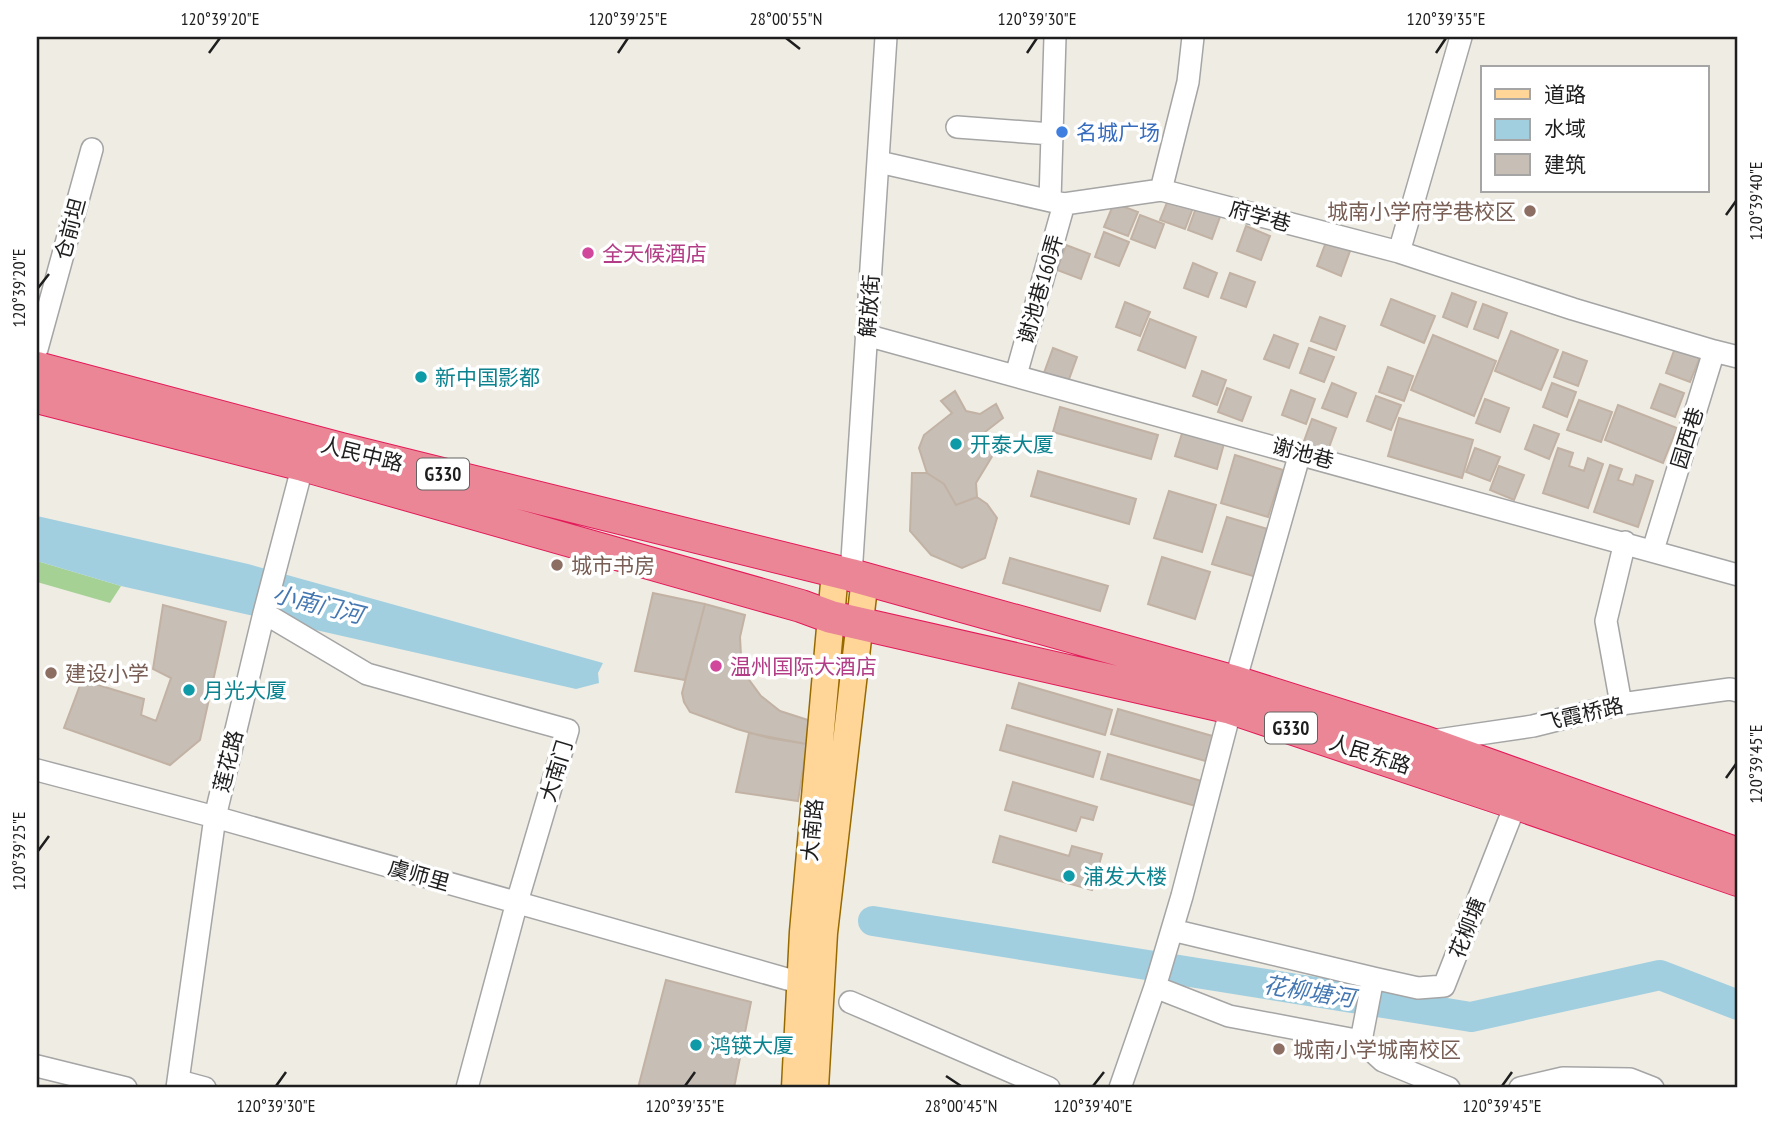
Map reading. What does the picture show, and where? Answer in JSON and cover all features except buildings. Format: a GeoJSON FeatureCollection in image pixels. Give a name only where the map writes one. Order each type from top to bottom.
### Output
{"type":"FeatureCollection","features":[{"type":"Feature","properties":{"kind":"highway","name":"人民中路"},"geometry":{"type":"LineString","coordinates":[[37,368],[845,621]]}},
{"type":"Feature","properties":{"kind":"highway","name":"人民中路"},"geometry":{"type":"LineString","coordinates":[[37,397],[306,453],[850,575]]}},
{"type":"Feature","properties":{"kind":"highway","name":"人民东路"},"geometry":{"type":"LineString","coordinates":[[850,575],[1233,695],[1516,803],[1738,880]]}},
{"type":"Feature","properties":{"kind":"highway","name":"人民东路"},"geometry":{"type":"LineString","coordinates":[[845,621],[1233,695],[1425,742],[1738,854]]}},
{"type":"Feature","properties":{"kind":"main road","name":"大南路"},"geometry":{"type":"LineString","coordinates":[[815,1088],[813,933],[850,575]]}},
{"type":"Feature","properties":{"kind":"main road","name":"大南路"},"geometry":{"type":"LineString","coordinates":[[795,1088],[801,983],[813,933]]}},
{"type":"Feature","properties":{"kind":"street","name":"解放街"},"geometry":{"type":"LineString","coordinates":[[850,575],[886,37]]}},
{"type":"Feature","properties":{"kind":"street","name":"谢池巷160弄"},"geometry":{"type":"LineString","coordinates":[[1016,375],[1057,202],[1052,134],[1055,37]]}},
{"type":"Feature","properties":{"kind":"street"},"geometry":{"type":"LineString","coordinates":[[1161,190],[1188,82],[1193,37]]}},
{"type":"Feature","properties":{"kind":"street"},"geometry":{"type":"LineString","coordinates":[[1399,252],[1461,37]]}},
{"type":"Feature","properties":{"kind":"street"},"geometry":{"type":"LineString","coordinates":[[957,127],[1052,134]]}},
{"type":"Feature","properties":{"kind":"street","name":"仓前坦"},"geometry":{"type":"LineString","coordinates":[[37,349],[92,149]]}},
{"type":"Feature","properties":{"kind":"street","name":"府学巷"},"geometry":{"type":"LineString","coordinates":[[878,162],[1057,202],[1161,190],[1399,252],[1573,309],[1714,351]]}},
{"type":"Feature","properties":{"kind":"street","name":"谢池巷"},"geometry":{"type":"LineString","coordinates":[[866,335],[1738,575]]}},
{"type":"Feature","properties":{"kind":"street"},"geometry":{"type":"LineString","coordinates":[[1714,351],[1738,357]]}},
{"type":"Feature","properties":{"kind":"street","name":"园西巷"},"geometry":{"type":"LineString","coordinates":[[1653,550],[1714,351]]}},
{"type":"Feature","properties":{"kind":"street","name":"莲花路"},"geometry":{"type":"LineString","coordinates":[[178,1085],[215,817],[306,453]]}},
{"type":"Feature","properties":{"kind":"street"},"geometry":{"type":"LineString","coordinates":[[1120,1088],[1172,930],[1300,453]]}},
{"type":"Feature","properties":{"kind":"street"},"geometry":{"type":"LineString","coordinates":[[1621,704],[1606,621],[1625,542]]}},
{"type":"Feature","properties":{"kind":"street","name":"大南门"},"geometry":{"type":"LineString","coordinates":[[264,614],[367,674],[568,730],[517,902],[467,1088]]}},
{"type":"Feature","properties":{"kind":"street","name":"飞霞桥路"},"geometry":{"type":"LineString","coordinates":[[1425,742],[1533,726],[1621,704],[1730,689],[1738,691]]}},
{"type":"Feature","properties":{"kind":"street","name":"虞师里"},"geometry":{"type":"LineString","coordinates":[[37,770],[215,817],[801,983]]}},
{"type":"Feature","properties":{"kind":"street","name":"花柳塘"},"geometry":{"type":"LineString","coordinates":[[1172,930],[1372,981],[1418,988],[1444,986],[1516,803]]}},
{"type":"Feature","properties":{"kind":"street"},"geometry":{"type":"LineString","coordinates":[[1372,981],[1363,1030],[1383,1061],[1448,1088]]}},
{"type":"Feature","properties":{"kind":"street"},"geometry":{"type":"LineString","coordinates":[[1155,987],[1229,1016],[1363,1030]]}},
{"type":"Feature","properties":{"kind":"street"},"geometry":{"type":"LineString","coordinates":[[850,1002],[1049,1088]]}},
{"type":"Feature","properties":{"kind":"street"},"geometry":{"type":"LineString","coordinates":[[37,1066],[126,1088]]}},
{"type":"Feature","properties":{"kind":"street"},"geometry":{"type":"LineString","coordinates":[[1520,1088],[1563,1078],[1630,1079],[1653,1088]]}},
{"type":"Feature","properties":{"kind":"street"},"geometry":{"type":"LineString","coordinates":[[178,1085],[205,1088]]}},
{"type":"Feature","properties":{"kind":"green space"},"geometry":{"type":"Polygon","coordinates":[[[37,561],[121,586],[110,603],[37,582],[37,561]]]}},
{"type":"Feature","properties":{"kind":"water","name":"小南门河"},"geometry":{"type":"Polygon","coordinates":[[[37,516],[248,564],[603,663],[598,673],[599,683],[576,689],[121,586],[37,561],[37,516]]]}},
{"type":"Feature","properties":{"kind":"waterway","name":"花柳塘河"},"geometry":{"type":"LineString","coordinates":[[873,921],[1471,1017],[1660,975],[1738,1005]]}},
{"type":"Feature","properties":{"kind":"place","name":"名城广场"},"geometry":{"type":"Point","coordinates":[1062,132]}},
{"type":"Feature","properties":{"kind":"place","name":"城南小学府学巷校区"},"geometry":{"type":"Point","coordinates":[1530,211]}},
{"type":"Feature","properties":{"kind":"place","name":"全天候酒店"},"geometry":{"type":"Point","coordinates":[588,253]}},
{"type":"Feature","properties":{"kind":"place","name":"新中国影都"},"geometry":{"type":"Point","coordinates":[421,377]}},
{"type":"Feature","properties":{"kind":"place","name":"开泰大厦"},"geometry":{"type":"Point","coordinates":[956,444]}},
{"type":"Feature","properties":{"kind":"place","name":"城市书房"},"geometry":{"type":"Point","coordinates":[557,565]}},
{"type":"Feature","properties":{"kind":"place","name":"温州国际大酒店"},"geometry":{"type":"Point","coordinates":[716,666]}},
{"type":"Feature","properties":{"kind":"place","name":"建设小学"},"geometry":{"type":"Point","coordinates":[51,673]}},
{"type":"Feature","properties":{"kind":"place","name":"月光大厦"},"geometry":{"type":"Point","coordinates":[189,690]}},
{"type":"Feature","properties":{"kind":"place","name":"浦发大楼"},"geometry":{"type":"Point","coordinates":[1069,876]}},
{"type":"Feature","properties":{"kind":"place","name":"鸿锳大厦"},"geometry":{"type":"Point","coordinates":[696,1045]}},
{"type":"Feature","properties":{"kind":"place","name":"城南小学城南校区"},"geometry":{"type":"Point","coordinates":[1279,1049]}}]}
